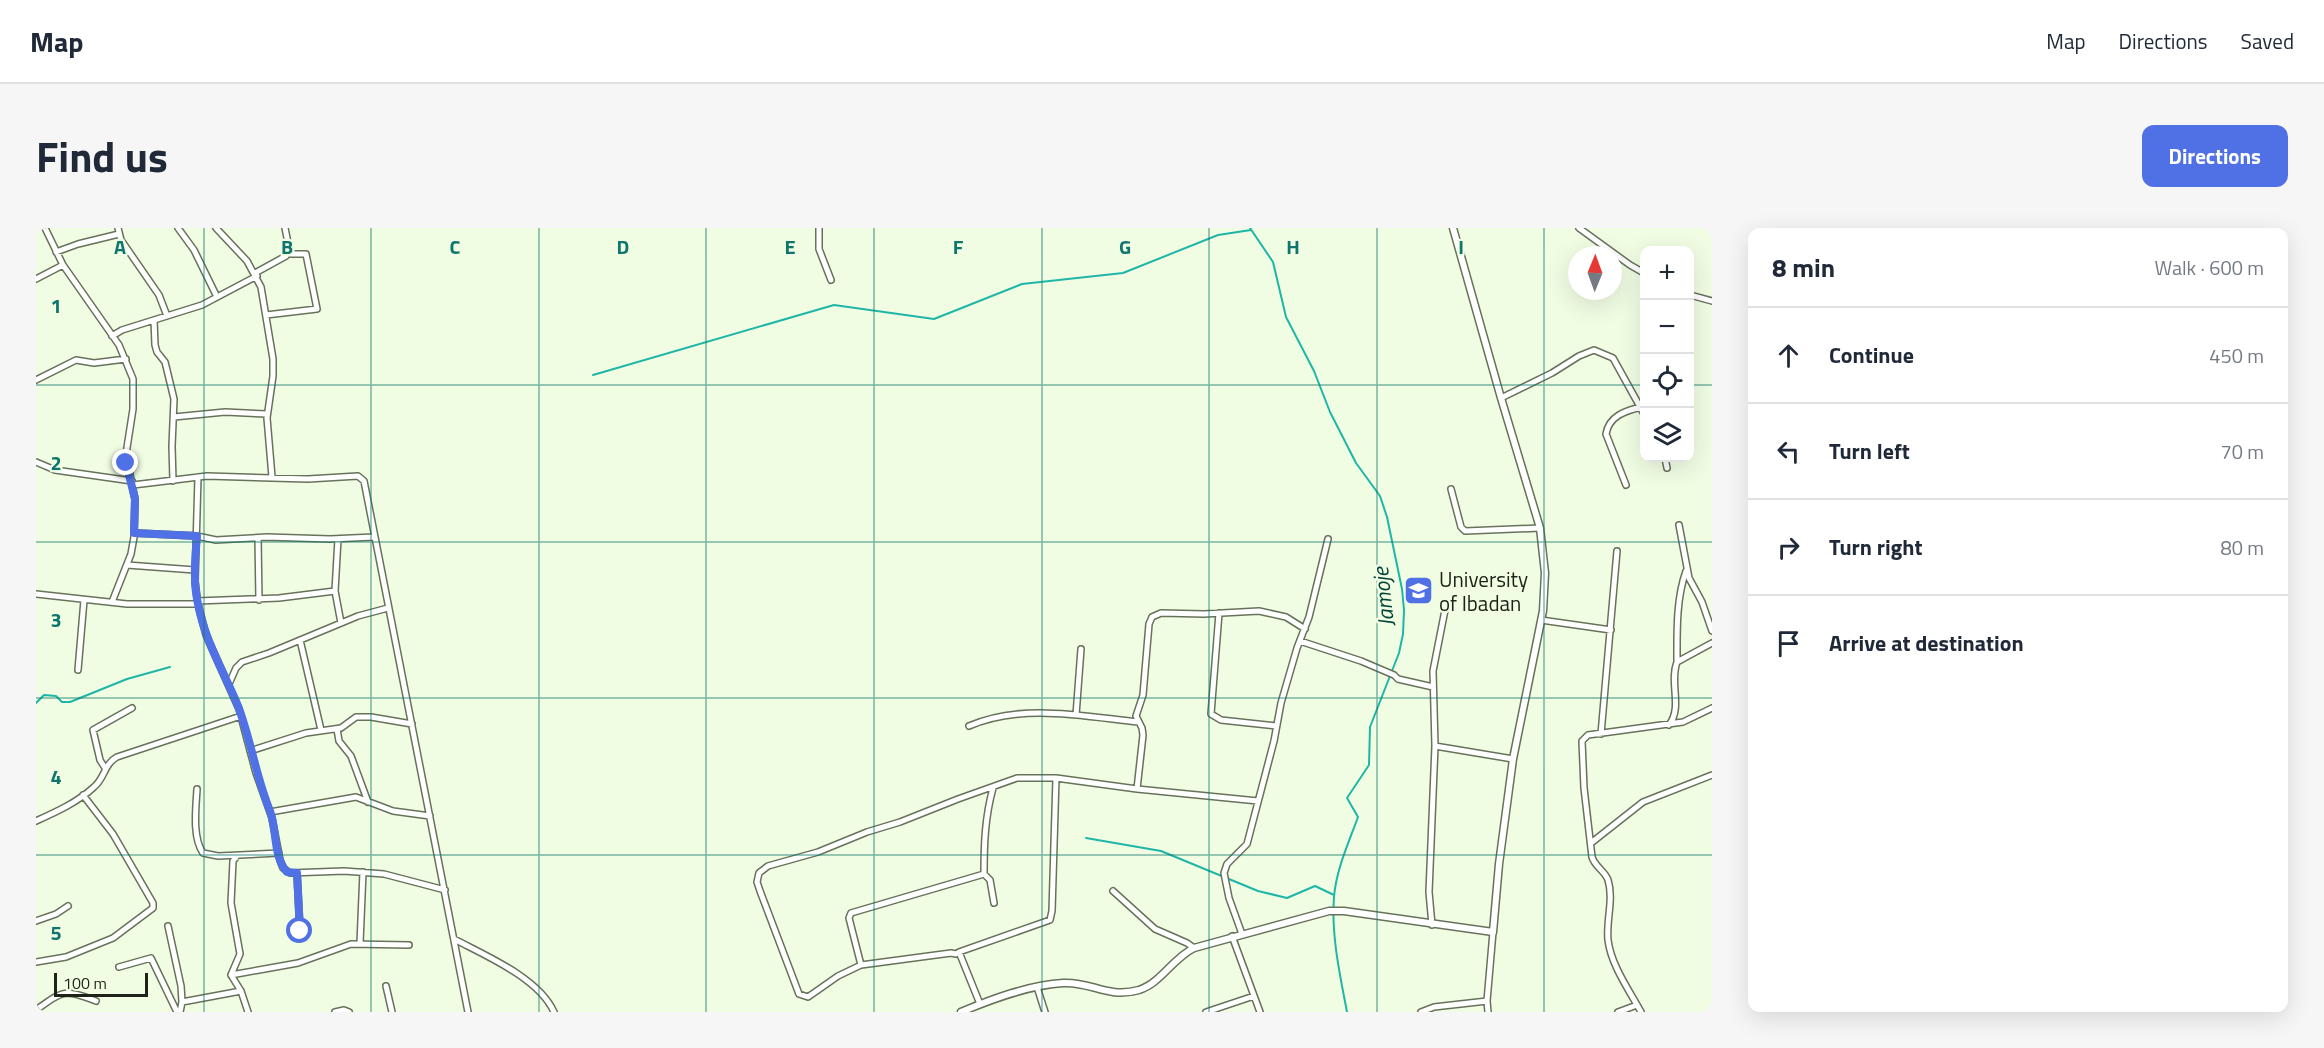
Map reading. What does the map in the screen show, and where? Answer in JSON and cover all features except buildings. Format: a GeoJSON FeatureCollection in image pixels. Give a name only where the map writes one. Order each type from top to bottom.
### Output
{"type":"FeatureCollection","features":[{"type":"Feature","properties":{"kind":"street"},"geometry":{"type":"LineString","coordinates":[[45,228],[63,266],[126,359],[133,379],[134,396],[126,463],[133,483],[136,506],[134,533],[127,565],[112,602]]}},
{"type":"Feature","properties":{"kind":"street"},"geometry":{"type":"LineString","coordinates":[[178,228],[194,250],[217,297]]}},
{"type":"Feature","properties":{"kind":"street"},"geometry":{"type":"LineString","coordinates":[[216,228],[241,254],[256,275],[261,287],[273,359],[273,376],[267,414],[272,477]]}},
{"type":"Feature","properties":{"kind":"street"},"geometry":{"type":"LineString","coordinates":[[112,336],[122,330],[202,305],[281,260],[286,254],[288,243],[285,228]]}},
{"type":"Feature","properties":{"kind":"street"},"geometry":{"type":"LineString","coordinates":[[819,228],[819,249],[831,280]]}},
{"type":"Feature","properties":{"kind":"street"},"geometry":{"type":"LineString","coordinates":[[1453,228],[1540,528],[1545,573],[1545,595],[1513,759],[1499,864],[1487,1001],[1488,1012]]}},
{"type":"Feature","properties":{"kind":"street"},"geometry":{"type":"LineString","coordinates":[[1579,228],[1640,271]]}},
{"type":"Feature","properties":{"kind":"street"},"geometry":{"type":"LineString","coordinates":[[56,252],[118,231],[159,295],[167,316]]}},
{"type":"Feature","properties":{"kind":"street"},"geometry":{"type":"LineString","coordinates":[[266,315],[317,309],[306,254],[286,254]]}},
{"type":"Feature","properties":{"kind":"street"},"geometry":{"type":"LineString","coordinates":[[36,279],[63,266]]}},
{"type":"Feature","properties":{"kind":"street"},"geometry":{"type":"LineString","coordinates":[[1694,297],[1712,302]]}},
{"type":"Feature","properties":{"kind":"street"},"geometry":{"type":"LineString","coordinates":[[154,320],[153,337],[157,352],[166,366],[174,399],[173,481]]}},
{"type":"Feature","properties":{"kind":"street"},"geometry":{"type":"LineString","coordinates":[[1501,398],[1594,350],[1613,358],[1640,405]]}},
{"type":"Feature","properties":{"kind":"street"},"geometry":{"type":"LineString","coordinates":[[36,380],[76,360],[94,363],[126,359]]}},
{"type":"Feature","properties":{"kind":"street"},"geometry":{"type":"LineString","coordinates":[[1626,485],[1606,434],[1610,422],[1625,411],[1640,407]]}},
{"type":"Feature","properties":{"kind":"street"},"geometry":{"type":"LineString","coordinates":[[174,417],[225,412],[267,414]]}},
{"type":"Feature","properties":{"kind":"street"},"geometry":{"type":"LineString","coordinates":[[36,462],[51,469],[133,483],[198,477],[308,479],[360,476],[365,487],[468,1012]]}},
{"type":"Feature","properties":{"kind":"street"},"geometry":{"type":"LineString","coordinates":[[1666,462],[1667,468]]}},
{"type":"Feature","properties":{"kind":"street"},"geometry":{"type":"LineString","coordinates":[[198,477],[195,570],[197,602],[206,635],[241,716],[270,812],[280,860],[285,870],[297,873],[384,873],[445,890]]}},
{"type":"Feature","properties":{"kind":"street"},"geometry":{"type":"LineString","coordinates":[[1451,489],[1461,527],[1465,531],[1540,528]]}},
{"type":"Feature","properties":{"kind":"street"},"geometry":{"type":"LineString","coordinates":[[1679,525],[1689,578],[1702,603],[1712,631]]}},
{"type":"Feature","properties":{"kind":"street"},"geometry":{"type":"LineString","coordinates":[[134,533],[197,536],[216,540],[374,537]]}},
{"type":"Feature","properties":{"kind":"street"},"geometry":{"type":"LineString","coordinates":[[258,538],[259,600]]}},
{"type":"Feature","properties":{"kind":"street"},"geometry":{"type":"LineString","coordinates":[[338,539],[335,591],[341,623]]}},
{"type":"Feature","properties":{"kind":"street"},"geometry":{"type":"LineString","coordinates":[[1242,934],[1229,898],[1224,873],[1227,864],[1247,844],[1276,726],[1305,630],[1328,539]]}},
{"type":"Feature","properties":{"kind":"street"},"geometry":{"type":"LineString","coordinates":[[1600,734],[1617,551]]}},
{"type":"Feature","properties":{"kind":"street"},"geometry":{"type":"LineString","coordinates":[[127,565],[195,570]]}},
{"type":"Feature","properties":{"kind":"street"},"geometry":{"type":"LineString","coordinates":[[1669,725],[1676,709],[1673,683],[1677,662],[1682,582],[1687,568]]}},
{"type":"Feature","properties":{"kind":"street"},"geometry":{"type":"LineString","coordinates":[[36,596],[112,602],[197,602],[259,600],[335,591]]}},
{"type":"Feature","properties":{"kind":"street"},"geometry":{"type":"LineString","coordinates":[[78,670],[84,600]]}},
{"type":"Feature","properties":{"kind":"street"},"geometry":{"type":"LineString","coordinates":[[1432,924],[1430,862],[1435,746],[1434,657],[1446,605]]}},
{"type":"Feature","properties":{"kind":"street"},"geometry":{"type":"LineString","coordinates":[[229,684],[236,668],[242,662],[341,623],[388,608]]}},
{"type":"Feature","properties":{"kind":"street"},"geometry":{"type":"LineString","coordinates":[[1137,789],[1143,735],[1136,716],[1143,695],[1149,624],[1152,617],[1161,613],[1219,613],[1248,610],[1286,617],[1305,630]]}},
{"type":"Feature","properties":{"kind":"street"},"geometry":{"type":"LineString","coordinates":[[1219,613],[1211,714],[1221,720],[1276,726]]}},
{"type":"Feature","properties":{"kind":"street"},"geometry":{"type":"LineString","coordinates":[[1541,620],[1611,630]]}},
{"type":"Feature","properties":{"kind":"street"},"geometry":{"type":"LineString","coordinates":[[300,640],[321,730]]}},
{"type":"Feature","properties":{"kind":"street"},"geometry":{"type":"LineString","coordinates":[[1300,641],[1361,661],[1394,675],[1398,679],[1433,687]]}},
{"type":"Feature","properties":{"kind":"street"},"geometry":{"type":"LineString","coordinates":[[1677,662],[1712,643]]}},
{"type":"Feature","properties":{"kind":"street"},"geometry":{"type":"LineString","coordinates":[[1076,715],[1082,649]]}},
{"type":"Feature","properties":{"kind":"street"},"geometry":{"type":"LineString","coordinates":[[105,768],[100,760],[93,730],[132,708]]}},
{"type":"Feature","properties":{"kind":"street"},"geometry":{"type":"LineString","coordinates":[[1641,1012],[1611,955],[1608,934],[1610,887],[1607,876],[1594,862],[1584,788],[1582,741],[1588,735],[1683,722],[1712,708]]}},
{"type":"Feature","properties":{"kind":"street"},"geometry":{"type":"LineString","coordinates":[[969,726],[986,719],[1026,713],[1112,717],[1138,722]]}},
{"type":"Feature","properties":{"kind":"street"},"geometry":{"type":"LineString","coordinates":[[36,821],[65,807],[95,787],[110,761],[117,757],[241,716]]}},
{"type":"Feature","properties":{"kind":"street"},"geometry":{"type":"LineString","coordinates":[[250,751],[321,730],[337,729],[356,717],[412,724]]}},
{"type":"Feature","properties":{"kind":"street"},"geometry":{"type":"LineString","coordinates":[[337,729],[339,741],[351,756],[368,802]]}},
{"type":"Feature","properties":{"kind":"street"},"geometry":{"type":"LineString","coordinates":[[1435,746],[1513,759]]}},
{"type":"Feature","properties":{"kind":"street"},"geometry":{"type":"LineString","coordinates":[[1591,843],[1642,802],[1712,776]]}},
{"type":"Feature","properties":{"kind":"street"},"geometry":{"type":"LineString","coordinates":[[1056,778],[1050,920],[956,954],[861,966],[838,976],[808,997],[799,994],[757,882],[760,871],[768,866],[818,852],[1017,778],[1056,778],[1258,801]]}},
{"type":"Feature","properties":{"kind":"street"},"geometry":{"type":"LineString","coordinates":[[993,788],[984,834],[984,874],[990,880],[994,903]]}},
{"type":"Feature","properties":{"kind":"street"},"geometry":{"type":"LineString","coordinates":[[197,789],[196,826],[201,851],[209,855],[237,856],[279,853]]}},
{"type":"Feature","properties":{"kind":"street"},"geometry":{"type":"LineString","coordinates":[[359,797],[365,790]]}},
{"type":"Feature","properties":{"kind":"street"},"geometry":{"type":"LineString","coordinates":[[36,962],[66,957],[108,940],[153,908],[153,903],[113,834],[83,795]]}},
{"type":"Feature","properties":{"kind":"street"},"geometry":{"type":"LineString","coordinates":[[270,812],[359,797],[393,811],[430,816]]}},
{"type":"Feature","properties":{"kind":"street"},"geometry":{"type":"LineString","coordinates":[[231,975],[240,954],[233,917],[231,889],[233,861],[237,856]]}},
{"type":"Feature","properties":{"kind":"street"},"geometry":{"type":"LineString","coordinates":[[360,943],[363,872]]}},
{"type":"Feature","properties":{"kind":"street"},"geometry":{"type":"LineString","coordinates":[[297,873],[300,931]]}},
{"type":"Feature","properties":{"kind":"street"},"geometry":{"type":"LineString","coordinates":[[861,966],[849,918],[851,913],[984,874]]}},
{"type":"Feature","properties":{"kind":"street"},"geometry":{"type":"LineString","coordinates":[[1113,891],[1155,929],[1194,948]]}},
{"type":"Feature","properties":{"kind":"street"},"geometry":{"type":"LineString","coordinates":[[36,921],[56,914],[68,906]]}},
{"type":"Feature","properties":{"kind":"street"},"geometry":{"type":"LineString","coordinates":[[961,1012],[1037,987],[1065,983],[1114,994],[1142,989],[1152,983],[1186,952],[1194,948],[1326,911],[1344,910],[1493,932]]}},
{"type":"Feature","properties":{"kind":"street"},"geometry":{"type":"LineString","coordinates":[[168,926],[181,986],[182,1002],[179,1012]]}},
{"type":"Feature","properties":{"kind":"street"},"geometry":{"type":"LineString","coordinates":[[1232,936],[1260,1012]]}},
{"type":"Feature","properties":{"kind":"street"},"geometry":{"type":"LineString","coordinates":[[454,939],[522,978],[541,992],[550,1002],[554,1012]]}},
{"type":"Feature","properties":{"kind":"street"},"geometry":{"type":"LineString","coordinates":[[231,975],[298,963],[339,946],[360,943],[410,945]]}},
{"type":"Feature","properties":{"kind":"street"},"geometry":{"type":"LineString","coordinates":[[959,952],[980,1004]]}},
{"type":"Feature","properties":{"kind":"street"},"geometry":{"type":"LineString","coordinates":[[119,968],[151,958],[179,1012]]}},
{"type":"Feature","properties":{"kind":"street"},"geometry":{"type":"LineString","coordinates":[[231,975],[241,991],[248,1012]]}},
{"type":"Feature","properties":{"kind":"street"},"geometry":{"type":"LineString","coordinates":[[386,986],[392,1012]]}},
{"type":"Feature","properties":{"kind":"street"},"geometry":{"type":"LineString","coordinates":[[1037,987],[1046,1012]]}},
{"type":"Feature","properties":{"kind":"street"},"geometry":{"type":"LineString","coordinates":[[182,1002],[241,991]]}},
{"type":"Feature","properties":{"kind":"street"},"geometry":{"type":"LineString","coordinates":[[36,1010],[55,997],[69,992],[96,1001]]}},
{"type":"Feature","properties":{"kind":"street"},"geometry":{"type":"LineString","coordinates":[[1206,1012],[1254,996]]}},
{"type":"Feature","properties":{"kind":"street"},"geometry":{"type":"LineString","coordinates":[[1421,1012],[1434,1007],[1487,1001]]}},
{"type":"Feature","properties":{"kind":"street"},"geometry":{"type":"LineString","coordinates":[[1618,1012],[1637,1005]]}},
{"type":"Feature","properties":{"kind":"street"},"geometry":{"type":"LineString","coordinates":[[335,1012],[344,1010],[349,1012]]}},
{"type":"Feature","properties":{"kind":"waterway","name":"Jamoje"},"geometry":{"type":"LineString","coordinates":[[1250,228],[1273,262],[1286,317],[1314,371],[1330,412],[1356,463],[1380,496],[1387,517],[1402,589],[1403,634],[1399,653],[1370,727],[1369,765],[1347,798],[1358,817],[1343,856],[1335,887],[1333,911],[1335,940],[1347,1012]]}},
{"type":"Feature","properties":{"kind":"waterway"},"geometry":{"type":"LineString","coordinates":[[593,375],[834,305],[934,319],[1022,284],[1123,273],[1218,235],[1251,230]]}},
{"type":"Feature","properties":{"kind":"waterway"},"geometry":{"type":"LineString","coordinates":[[36,703],[44,695],[56,696],[62,702],[70,702],[127,679],[170,667]]}},
{"type":"Feature","properties":{"kind":"waterway"},"geometry":{"type":"LineString","coordinates":[[1086,838],[1161,851],[1258,891],[1287,898],[1315,886],[1334,895]]}},
{"type":"Feature","properties":{"kind":"place","name":"University of Ibadan"},"geometry":{"type":"Point","coordinates":[1418,591]}},
{"type":"Feature","properties":{"kind":"route"},"geometry":{"type":"LineString","coordinates":[[126,463],[136,506],[134,533],[197,536],[195,582],[206,635],[239,708],[256,773],[272,818],[283,868],[287,872],[297,873],[300,931]]}}]}
